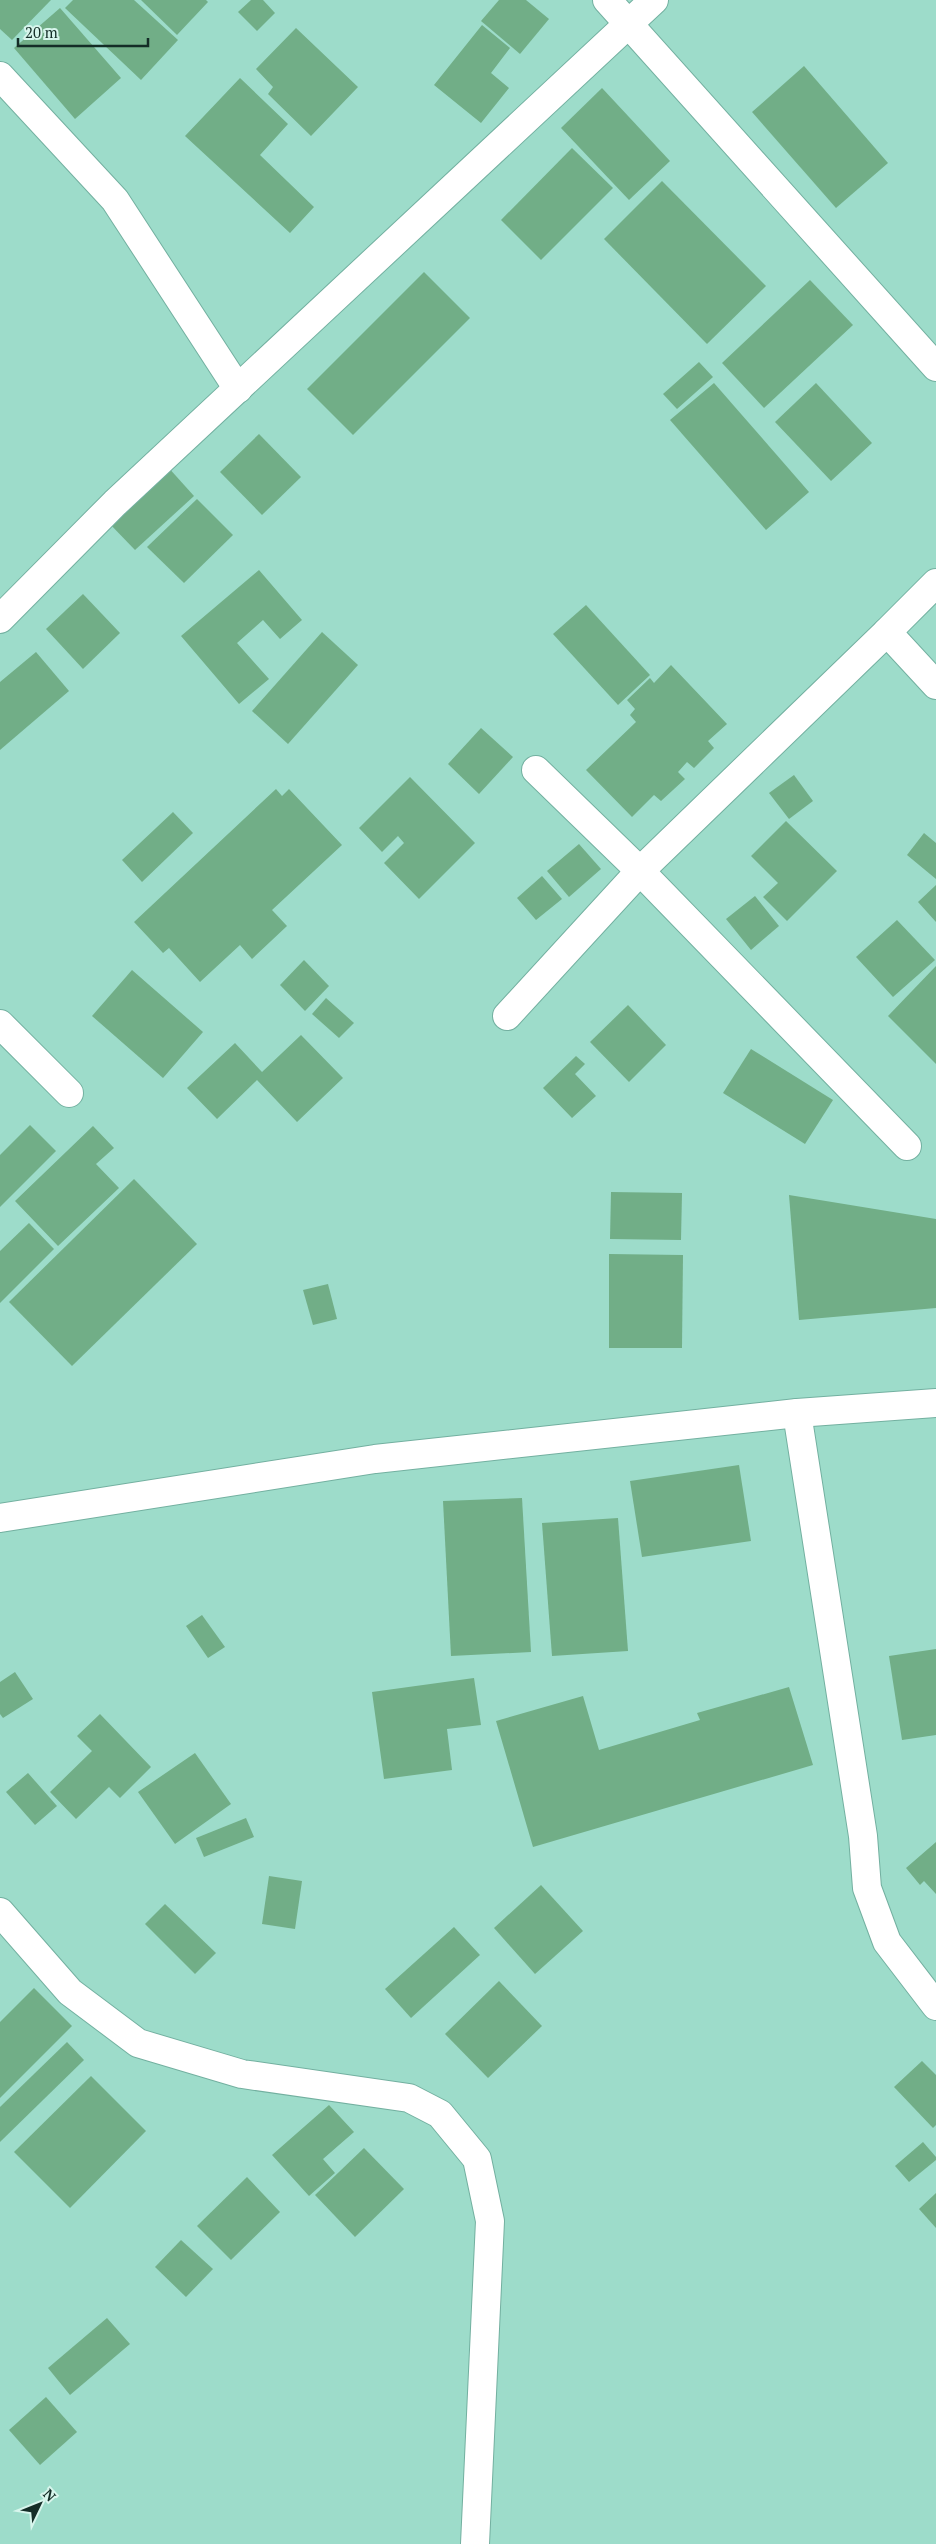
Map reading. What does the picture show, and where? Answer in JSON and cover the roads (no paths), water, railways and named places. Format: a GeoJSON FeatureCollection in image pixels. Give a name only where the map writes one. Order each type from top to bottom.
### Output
{"type":"FeatureCollection","features":[{"type":"Feature","properties":{"kind":"street"},"geometry":{"type":"LineString","coordinates":[[607,0],[936,367]]}},
{"type":"Feature","properties":{"kind":"street"},"geometry":{"type":"LineString","coordinates":[[0,619],[115,503],[654,0]]}},
{"type":"Feature","properties":{"kind":"street"},"geometry":{"type":"LineString","coordinates":[[0,76],[115,200],[238,389]]}},
{"type":"Feature","properties":{"kind":"street"},"geometry":{"type":"LineString","coordinates":[[507,1016],[640,871],[936,583]]}},
{"type":"Feature","properties":{"kind":"street"},"geometry":{"type":"LineString","coordinates":[[887,632],[936,685]]}},
{"type":"Feature","properties":{"kind":"street"},"geometry":{"type":"LineString","coordinates":[[536,770],[640,871],[907,1146]]}},
{"type":"Feature","properties":{"kind":"street"},"geometry":{"type":"LineString","coordinates":[[0,1024],[69,1093]]}},
{"type":"Feature","properties":{"kind":"street"},"geometry":{"type":"LineString","coordinates":[[4,1521],[375,1459],[797,1413],[936,1403]]}},
{"type":"Feature","properties":{"kind":"street"},"geometry":{"type":"LineString","coordinates":[[797,1413],[862,1836],[868,1888],[887,1942],[936,2006]]}},
{"type":"Feature","properties":{"kind":"street"},"geometry":{"type":"LineString","coordinates":[[0,1912],[70,1992],[138,2043],[242,2074],[409,2098],[440,2114],[477,2159],[490,2221],[476,2544]]}}]}
